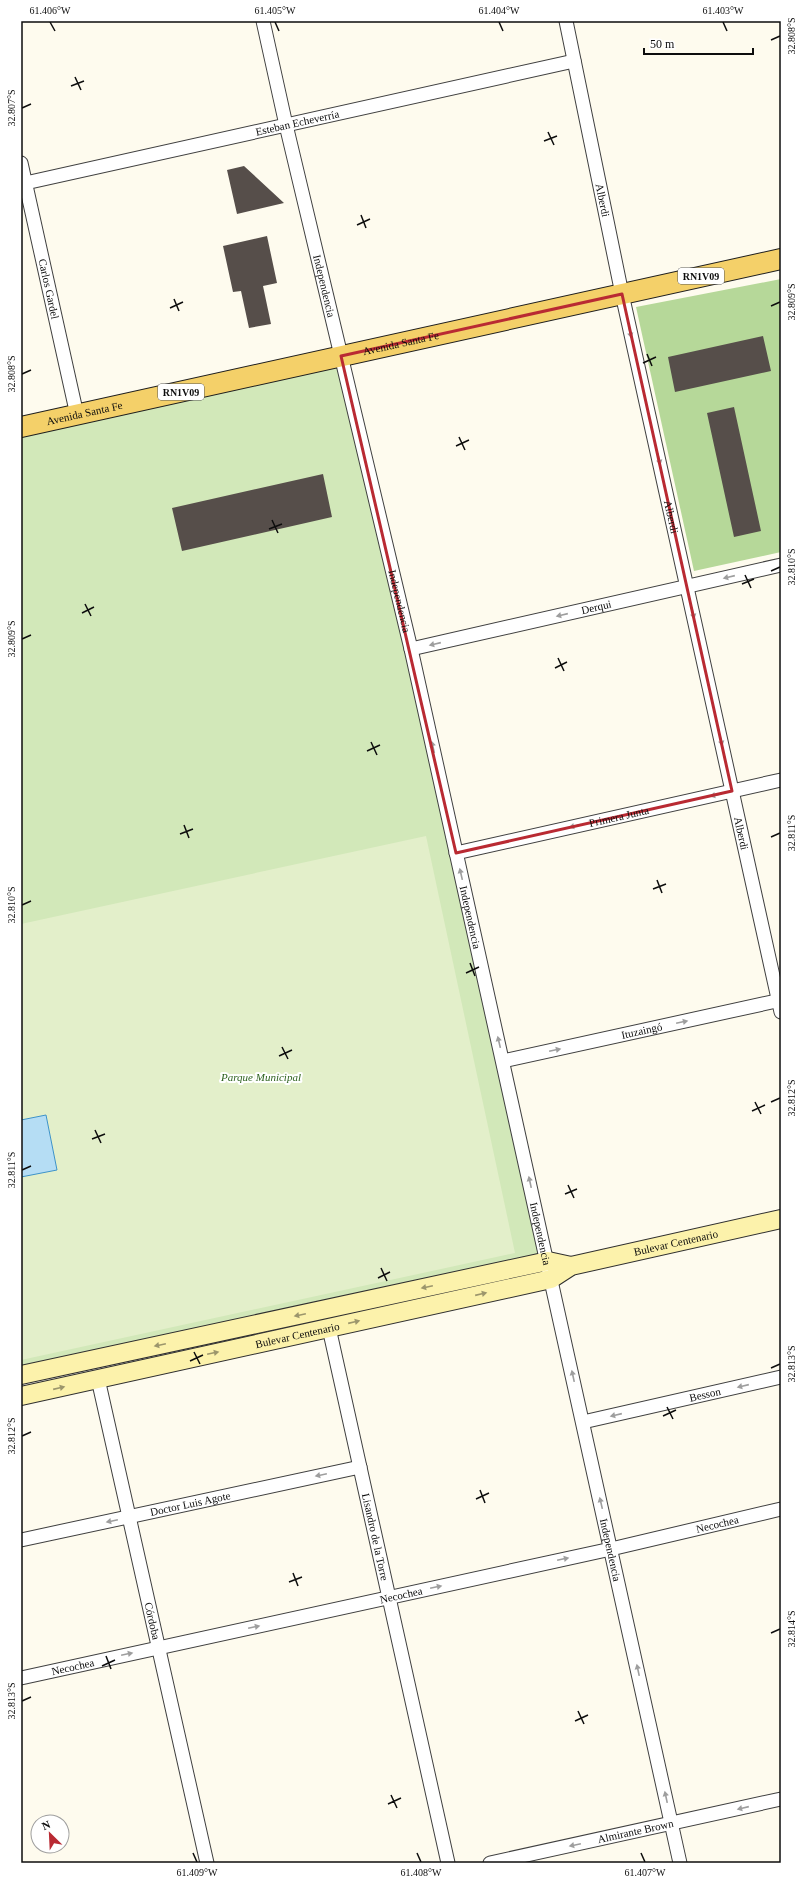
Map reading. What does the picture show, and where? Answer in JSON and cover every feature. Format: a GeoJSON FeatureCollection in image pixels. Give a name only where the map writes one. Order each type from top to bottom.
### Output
{"type":"FeatureCollection","features":[{"type":"Feature","properties":{"kind":"main road","name":"Avenida Santa Fe"},"geometry":{"type":"LineString","coordinates":[[21,427],[781,259]]}},
{"type":"Feature","properties":{"kind":"main road","name":"Bulevar Centenario"},"geometry":{"type":"LineString","coordinates":[[21,1375],[571,1266],[781,1219]]}},
{"type":"Feature","properties":{"kind":"main road","name":"Bulevar Centenario"},"geometry":{"type":"LineString","coordinates":[[21,1396],[329,1328],[549,1270]]}},
{"type":"Feature","properties":{"kind":"street","name":"Independencia"},"geometry":{"type":"LineString","coordinates":[[263,21],[286,125],[411,649],[680,1863]]}},
{"type":"Feature","properties":{"kind":"street","name":"Alberdi"},"geometry":{"type":"LineString","coordinates":[[566,21],[622,294],[780,1004]]}},
{"type":"Feature","properties":{"kind":"street","name":"Esteban Echeverría"},"geometry":{"type":"LineString","coordinates":[[23,184],[574,61]]}},
{"type":"Feature","properties":{"kind":"street","name":"Carlos Gardel"},"geometry":{"type":"LineString","coordinates":[[21,163],[23,184],[77,415]]}},
{"type":"Feature","properties":{"kind":"street","name":"Derqui"},"geometry":{"type":"LineString","coordinates":[[411,649],[781,565]]}},
{"type":"Feature","properties":{"kind":"street","name":"Primera Junta"},"geometry":{"type":"LineString","coordinates":[[456,853],[781,780]]}},
{"type":"Feature","properties":{"kind":"street","name":"Ituzaingó"},"geometry":{"type":"LineString","coordinates":[[503,1061],[780,1004]]}},
{"type":"Feature","properties":{"kind":"street","name":"Lisandro de la Torre"},"geometry":{"type":"LineString","coordinates":[[329,1328],[448,1863]]}},
{"type":"Feature","properties":{"kind":"street","name":"Besson"},"geometry":{"type":"LineString","coordinates":[[583,1422],[781,1378]]}},
{"type":"Feature","properties":{"kind":"street","name":"Córdoba"},"geometry":{"type":"LineString","coordinates":[[98,1379],[207,1863]]}},
{"type":"Feature","properties":{"kind":"street","name":"Doctor Luis Agote"},"geometry":{"type":"LineString","coordinates":[[21,1540],[360,1467]]}},
{"type":"Feature","properties":{"kind":"street","name":"Necochea"},"geometry":{"type":"LineString","coordinates":[[21,1678],[611,1549],[781,1509]]}},
{"type":"Feature","properties":{"kind":"street","name":"Almirante Brown"},"geometry":{"type":"LineString","coordinates":[[490,1863],[781,1799]]}},
{"type":"Feature","properties":{"kind":"highlighted area"},"geometry":{"type":"Polygon","coordinates":[[[622,294],[732,791],[456,853],[341,356],[622,294]]]}},
{"type":"Feature","properties":{"kind":"green space"},"geometry":{"type":"Polygon","coordinates":[[[781,279],[781,552],[694,571],[636,307],[781,279]]]}},
{"type":"Feature","properties":{"kind":"green space","name":"Parque Municipal"},"geometry":{"type":"Polygon","coordinates":[[[341,356],[548,1261],[21,1375],[21,427],[341,356]]]}},
{"type":"Feature","properties":{"kind":"green space"},"geometry":{"type":"Polygon","coordinates":[[[426,836],[515,1253],[21,1360],[21,924],[426,836]]]}},
{"type":"Feature","properties":{"kind":"water"},"geometry":{"type":"Polygon","coordinates":[[[46,1115],[57,1170],[21,1177],[21,1120],[46,1115]]]}},
{"type":"Feature","properties":{"kind":"building"},"geometry":{"type":"Polygon","coordinates":[[[244,166],[284,203],[237,214],[227,170],[244,166]]]}},
{"type":"Feature","properties":{"kind":"building"},"geometry":{"type":"Polygon","coordinates":[[[267,236],[277,283],[263,286],[271,324],[249,328],[241,291],[233,292],[223,246],[267,236]]]}},
{"type":"Feature","properties":{"kind":"building"},"geometry":{"type":"Polygon","coordinates":[[[763,336],[771,371],[675,392],[668,357],[763,336]]]}},
{"type":"Feature","properties":{"kind":"building"},"geometry":{"type":"Polygon","coordinates":[[[734,407],[761,531],[734,537],[707,413],[734,407]]]}},
{"type":"Feature","properties":{"kind":"building"},"geometry":{"type":"Polygon","coordinates":[[[323,474],[332,517],[182,551],[172,508],[323,474]]]}}]}
